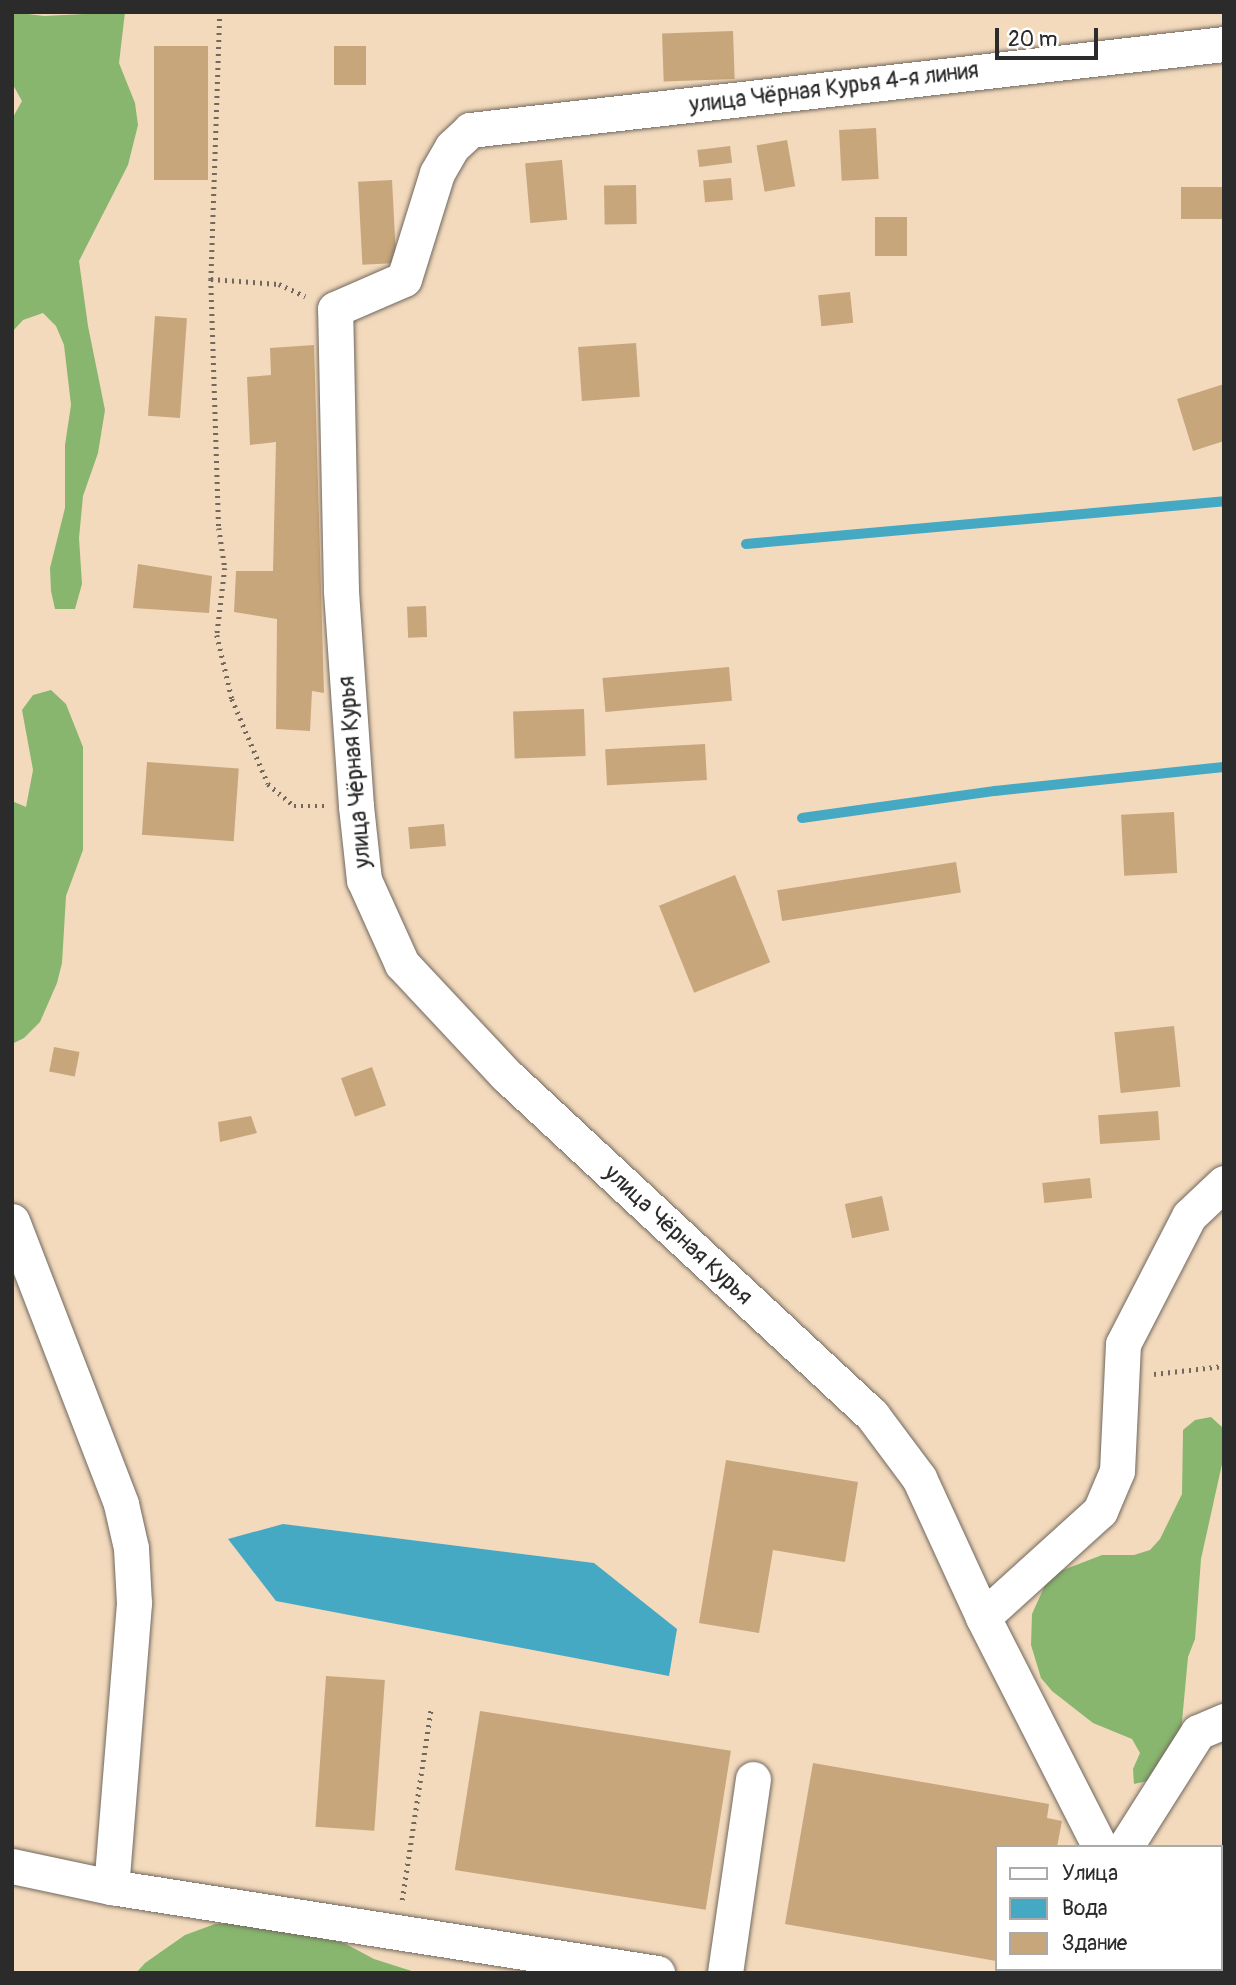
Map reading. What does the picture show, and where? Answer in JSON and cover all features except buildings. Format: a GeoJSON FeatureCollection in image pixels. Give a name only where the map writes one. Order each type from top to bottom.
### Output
{"type":"FeatureCollection","features":[{"type":"Feature","properties":{"kind":"street","name":"улица Чёрная Курья 4-я линия"},"geometry":{"type":"LineString","coordinates":[[335,309],[404,279],[437,173],[452,147],[470,130],[1224,44]]}},
{"type":"Feature","properties":{"kind":"street","name":"улица Чёрная Курья"},"geometry":{"type":"LineString","coordinates":[[335,309],[341,590],[356,806],[364,880],[402,964],[506,1075],[872,1416],[919,1478],[983,1617],[1099,1845]]}},
{"type":"Feature","properties":{"kind":"street"},"geometry":{"type":"LineString","coordinates":[[983,1617],[1100,1511],[1117,1471],[1123,1344],[1189,1216],[1224,1183]]}},
{"type":"Feature","properties":{"kind":"street"},"geometry":{"type":"LineString","coordinates":[[12,1221],[121,1504],[131,1548],[134,1603],[111,1887]]}},
{"type":"Feature","properties":{"kind":"street"},"geometry":{"type":"LineString","coordinates":[[1126,1845],[1198,1732],[1224,1721]]}},
{"type":"Feature","properties":{"kind":"street"},"geometry":{"type":"LineString","coordinates":[[725,1973],[753,1779]]}},
{"type":"Feature","properties":{"kind":"street"},"geometry":{"type":"LineString","coordinates":[[12,1866],[111,1887],[657,1973]]}},
{"type":"Feature","properties":{"kind":"path"},"geometry":{"type":"LineString","coordinates":[[220,12],[212,279],[219,528],[225,568],[217,635],[232,699],[268,784],[294,806],[356,806]]}},
{"type":"Feature","properties":{"kind":"path"},"geometry":{"type":"LineString","coordinates":[[212,279],[279,284],[335,309]]}},
{"type":"Feature","properties":{"kind":"path"},"geometry":{"type":"LineString","coordinates":[[1122,1377],[1224,1366]]}},
{"type":"Feature","properties":{"kind":"path"},"geometry":{"type":"LineString","coordinates":[[397,1931],[431,1708]]}},
{"type":"Feature","properties":{"kind":"green space"},"geometry":{"type":"Polygon","coordinates":[[[12,12],[44,16],[125,12],[119,63],[135,103],[138,125],[128,165],[79,261],[88,326],[105,410],[98,453],[83,496],[79,538],[82,584],[75,609],[55,609],[50,568],[65,508],[65,445],[71,405],[64,345],[56,326],[43,313],[23,320],[12,332],[12,119],[22,101],[12,83],[12,12]]]}},
{"type":"Feature","properties":{"kind":"green space"},"geometry":{"type":"Polygon","coordinates":[[[51,690],[66,704],[83,747],[83,850],[66,896],[62,963],[57,983],[40,1022],[24,1038],[12,1044],[12,801],[26,807],[33,770],[22,710],[33,695],[51,690]]]}},
{"type":"Feature","properties":{"kind":"green space"},"geometry":{"type":"Polygon","coordinates":[[[1211,1417],[1223,1428],[1224,1455],[1201,1559],[1195,1639],[1188,1657],[1181,1732],[1152,1780],[1134,1784],[1133,1769],[1140,1753],[1132,1739],[1093,1723],[1052,1691],[1041,1678],[1031,1645],[1032,1614],[1046,1583],[1058,1572],[1102,1555],[1134,1555],[1150,1550],[1160,1539],[1182,1494],[1183,1430],[1195,1420],[1211,1417]]]}},
{"type":"Feature","properties":{"kind":"green space"},"geometry":{"type":"Polygon","coordinates":[[[246,1922],[344,1943],[374,1959],[418,1973],[136,1973],[145,1963],[185,1935],[215,1924],[246,1922]]]}},
{"type":"Feature","properties":{"kind":"water"},"geometry":{"type":"Polygon","coordinates":[[[283,1524],[594,1563],[677,1629],[669,1676],[276,1601],[228,1539],[283,1524]]]}},
{"type":"Feature","properties":{"kind":"waterway"},"geometry":{"type":"LineString","coordinates":[[746,544],[1224,501]]}},
{"type":"Feature","properties":{"kind":"waterway"},"geometry":{"type":"LineString","coordinates":[[802,818],[995,791],[1224,767]]}}]}
